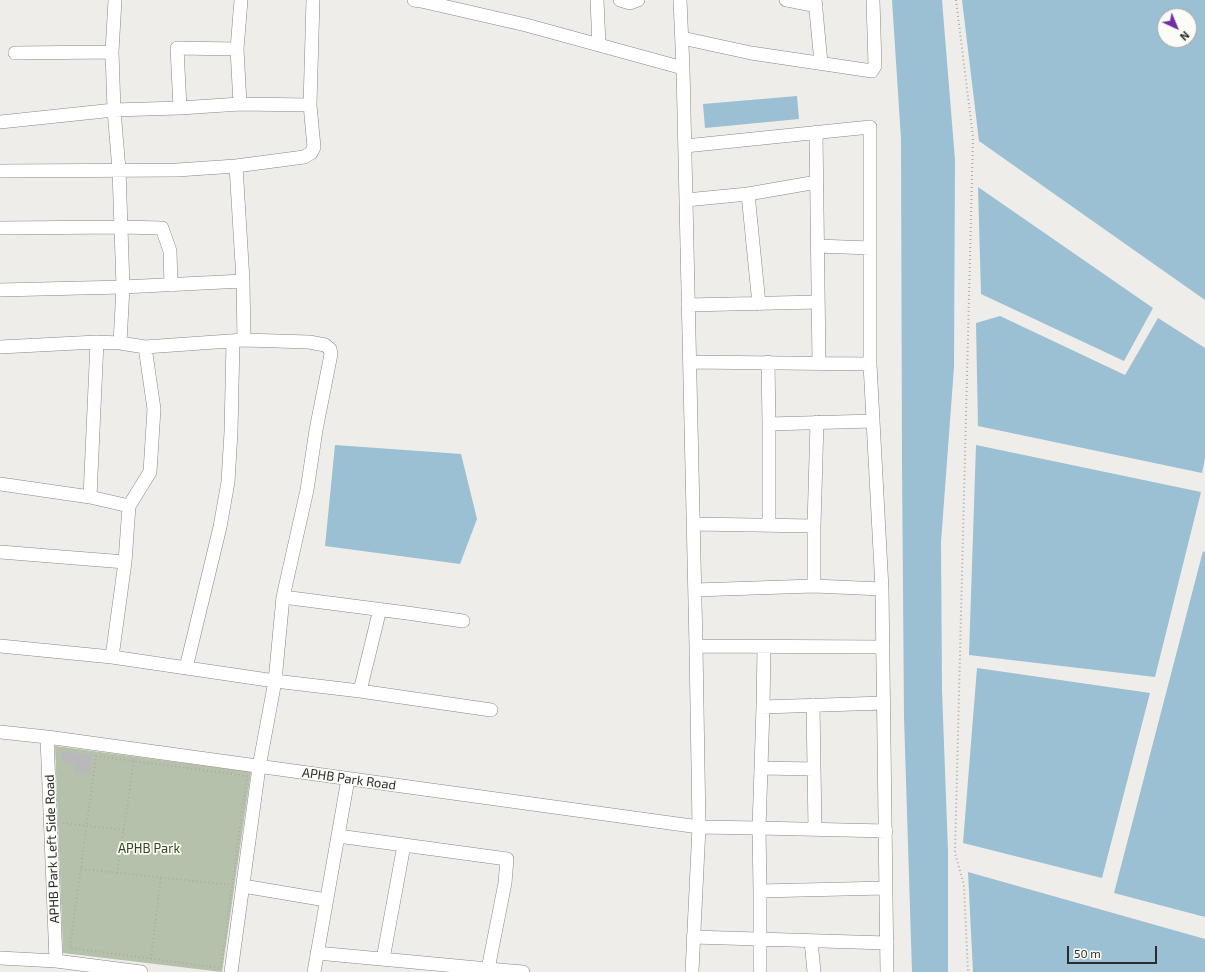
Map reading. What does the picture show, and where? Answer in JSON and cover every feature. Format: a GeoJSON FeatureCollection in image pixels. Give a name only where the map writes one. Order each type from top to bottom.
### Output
{"type":"FeatureCollection","features":[{"type":"Feature","properties":{"kind":"street"},"geometry":{"type":"LineString","coordinates":[[115,0],[112,52],[114,110],[122,227],[123,287],[120,343]]}},
{"type":"Feature","properties":{"kind":"street"},"geometry":{"type":"LineString","coordinates":[[240,104],[237,49],[242,0]]}},
{"type":"Feature","properties":{"kind":"street"},"geometry":{"type":"LineString","coordinates":[[0,171],[177,170],[236,166],[304,157],[311,153],[314,147],[310,105],[313,0]]}},
{"type":"Feature","properties":{"kind":"street"},"geometry":{"type":"LineString","coordinates":[[414,0],[518,23],[599,45],[683,61]]}},
{"type":"Feature","properties":{"kind":"street"},"geometry":{"type":"LineString","coordinates":[[597,0],[599,45]]}},
{"type":"Feature","properties":{"kind":"street"},"geometry":{"type":"LineString","coordinates":[[620,0],[630,3],[638,0]]}},
{"type":"Feature","properties":{"kind":"street"},"geometry":{"type":"LineString","coordinates":[[680,0],[683,61],[690,362],[699,827],[692,972]]}},
{"type":"Feature","properties":{"kind":"street"},"geometry":{"type":"LineString","coordinates":[[786,0],[816,3],[821,63]]}},
{"type":"Feature","properties":{"kind":"street"},"geometry":{"type":"LineString","coordinates":[[682,38],[751,53],[821,63],[868,72],[874,70],[875,66],[873,0]]}},
{"type":"Feature","properties":{"kind":"street"},"geometry":{"type":"LineString","coordinates":[[180,108],[177,48],[237,49]]}},
{"type":"Feature","properties":{"kind":"street"},"geometry":{"type":"LineString","coordinates":[[14,53],[112,52]]}},
{"type":"Feature","properties":{"kind":"street"},"geometry":{"type":"LineString","coordinates":[[0,122],[114,110],[240,104],[310,105]]}},
{"type":"Feature","properties":{"kind":"street"},"geometry":{"type":"LineString","coordinates":[[685,146],[870,127],[870,364],[882,588],[887,972]]}},
{"type":"Feature","properties":{"kind":"street"},"geometry":{"type":"LineString","coordinates":[[816,132],[819,363]]}},
{"type":"Feature","properties":{"kind":"street"},"geometry":{"type":"LineString","coordinates":[[186,668],[220,527],[228,482],[243,281],[236,166]]}},
{"type":"Feature","properties":{"kind":"street"},"geometry":{"type":"LineString","coordinates":[[686,200],[748,194],[817,182]]}},
{"type":"Feature","properties":{"kind":"street"},"geometry":{"type":"LineString","coordinates":[[748,194],[759,304]]}},
{"type":"Feature","properties":{"kind":"street"},"geometry":{"type":"LineString","coordinates":[[0,228],[162,228],[170,250],[171,285]]}},
{"type":"Feature","properties":{"kind":"street"},"geometry":{"type":"LineString","coordinates":[[818,246],[870,248]]}},
{"type":"Feature","properties":{"kind":"street"},"geometry":{"type":"LineString","coordinates":[[0,290],[123,287],[243,281]]}},
{"type":"Feature","properties":{"kind":"street"},"geometry":{"type":"LineString","coordinates":[[688,305],[818,302]]}},
{"type":"Feature","properties":{"kind":"street"},"geometry":{"type":"LineString","coordinates":[[0,347],[97,342],[120,343],[145,347],[238,340],[309,342],[325,345],[330,349],[331,354],[316,430],[307,490],[283,597],[275,681],[237,886],[231,972]]}},
{"type":"Feature","properties":{"kind":"street"},"geometry":{"type":"LineString","coordinates":[[90,497],[97,342]]}},
{"type":"Feature","properties":{"kind":"street"},"geometry":{"type":"LineString","coordinates":[[112,657],[125,562],[129,506],[150,472],[154,409],[145,347]]}},
{"type":"Feature","properties":{"kind":"street"},"geometry":{"type":"LineString","coordinates":[[690,362],[870,364]]}},
{"type":"Feature","properties":{"kind":"street"},"geometry":{"type":"LineString","coordinates":[[768,362],[770,424],[769,525]]}},
{"type":"Feature","properties":{"kind":"street"},"geometry":{"type":"LineString","coordinates":[[770,424],[873,421]]}},
{"type":"Feature","properties":{"kind":"street"},"geometry":{"type":"LineString","coordinates":[[814,586],[817,422]]}},
{"type":"Feature","properties":{"kind":"street"},"geometry":{"type":"LineString","coordinates":[[0,484],[90,497],[129,506]]}},
{"type":"Feature","properties":{"kind":"street"},"geometry":{"type":"LineString","coordinates":[[693,524],[814,526]]}},
{"type":"Feature","properties":{"kind":"street"},"geometry":{"type":"LineString","coordinates":[[0,552],[125,562]]}},
{"type":"Feature","properties":{"kind":"street"},"geometry":{"type":"LineString","coordinates":[[695,590],[814,586],[882,588]]}},
{"type":"Feature","properties":{"kind":"street"},"geometry":{"type":"LineString","coordinates":[[283,597],[463,621]]}},
{"type":"Feature","properties":{"kind":"street"},"geometry":{"type":"LineString","coordinates":[[360,691],[380,609]]}},
{"type":"Feature","properties":{"kind":"street"},"geometry":{"type":"LineString","coordinates":[[0,646],[112,657],[491,710]]}},
{"type":"Feature","properties":{"kind":"street"},"geometry":{"type":"LineString","coordinates":[[696,646],[764,648],[883,648]]}},
{"type":"Feature","properties":{"kind":"street"},"geometry":{"type":"LineString","coordinates":[[760,972],[759,828],[764,648]]}},
{"type":"Feature","properties":{"kind":"street"},"geometry":{"type":"LineString","coordinates":[[763,707],[884,704]]}},
{"type":"Feature","properties":{"kind":"street"},"geometry":{"type":"LineString","coordinates":[[813,705],[815,829]]}},
{"type":"Feature","properties":{"kind":"street","name":"APHB Park Road"},"geometry":{"type":"LineString","coordinates":[[0,732],[47,737],[135,755],[259,766],[699,827],[886,831]]}},
{"type":"Feature","properties":{"kind":"street","name":"APHB Park Left Side Road"},"geometry":{"type":"LineString","coordinates":[[47,737],[56,961]]}},
{"type":"Feature","properties":{"kind":"street"},"geometry":{"type":"LineString","coordinates":[[761,768],[814,769]]}},
{"type":"Feature","properties":{"kind":"street"},"geometry":{"type":"LineString","coordinates":[[314,972],[348,779]]}},
{"type":"Feature","properties":{"kind":"street"},"geometry":{"type":"LineString","coordinates":[[338,836],[507,859],[505,883],[488,969]]}},
{"type":"Feature","properties":{"kind":"street"},"geometry":{"type":"LineString","coordinates":[[383,959],[404,845]]}},
{"type":"Feature","properties":{"kind":"street"},"geometry":{"type":"LineString","coordinates":[[237,886],[326,900]]}},
{"type":"Feature","properties":{"kind":"street"},"geometry":{"type":"LineString","coordinates":[[760,891],[886,888]]}},
{"type":"Feature","properties":{"kind":"street"},"geometry":{"type":"LineString","coordinates":[[693,937],[887,943]]}},
{"type":"Feature","properties":{"kind":"street"},"geometry":{"type":"LineString","coordinates":[[811,941],[814,972]]}},
{"type":"Feature","properties":{"kind":"street"},"geometry":{"type":"LineString","coordinates":[[317,952],[523,972]]}},
{"type":"Feature","properties":{"kind":"street"},"geometry":{"type":"LineString","coordinates":[[0,958],[56,961],[146,969]]}},
{"type":"Feature","properties":{"kind":"path"},"geometry":{"type":"LineString","coordinates":[[956,0],[973,137],[955,852],[964,885],[968,972]]}},
{"type":"Feature","properties":{"kind":"path"},"geometry":{"type":"LineString","coordinates":[[117,873],[135,755]]}},
{"type":"Feature","properties":{"kind":"path"},"geometry":{"type":"LineString","coordinates":[[135,755],[247,776],[237,886],[221,968],[70,948],[96,756],[135,755]]}},
{"type":"Feature","properties":{"kind":"path"},"geometry":{"type":"LineString","coordinates":[[50,822],[124,830]]}},
{"type":"Feature","properties":{"kind":"path"},"geometry":{"type":"LineString","coordinates":[[81,869],[237,886]]}},
{"type":"Feature","properties":{"kind":"path"},"geometry":{"type":"LineString","coordinates":[[146,969],[151,959],[161,877]]}},
{"type":"Feature","properties":{"kind":"green space","name":"APHB Park"},"geometry":{"type":"Polygon","coordinates":[[[55,746],[251,772],[222,972],[63,953],[55,746]]]}},
{"type":"Feature","properties":{"kind":"water"},"geometry":{"type":"Polygon","coordinates":[[[892,0],[942,0],[955,160],[954,367],[941,542],[942,691],[948,851],[948,972],[912,972],[904,717],[901,139],[892,0]]]}},
{"type":"Feature","properties":{"kind":"water"},"geometry":{"type":"Polygon","coordinates":[[[962,0],[1205,0],[1205,300],[979,141],[962,0]]]}},
{"type":"Feature","properties":{"kind":"water"},"geometry":{"type":"Polygon","coordinates":[[[797,96],[799,119],[705,128],[703,104],[797,96]]]}},
{"type":"Feature","properties":{"kind":"water"},"geometry":{"type":"Polygon","coordinates":[[[978,187],[1153,308],[1124,361],[981,294],[978,187]]]}},
{"type":"Feature","properties":{"kind":"water"},"geometry":{"type":"Polygon","coordinates":[[[1000,316],[1125,375],[1158,318],[1205,348],[1205,458],[1202,473],[978,426],[976,323],[1000,316]]]}},
{"type":"Feature","properties":{"kind":"water"},"geometry":{"type":"Polygon","coordinates":[[[335,445],[461,454],[477,519],[460,564],[325,546],[335,445]]]}},
{"type":"Feature","properties":{"kind":"water"},"geometry":{"type":"Polygon","coordinates":[[[976,445],[1201,492],[1155,677],[969,655],[976,445]]]}},
{"type":"Feature","properties":{"kind":"water"},"geometry":{"type":"Polygon","coordinates":[[[1203,551],[1205,552],[1205,917],[1114,893],[1203,551]]]}},
{"type":"Feature","properties":{"kind":"water"},"geometry":{"type":"Polygon","coordinates":[[[977,668],[1150,693],[1102,878],[963,843],[977,668]]]}},
{"type":"Feature","properties":{"kind":"water"},"geometry":{"type":"Polygon","coordinates":[[[968,872],[1205,939],[1205,972],[973,972],[968,872]]]}},
{"type":"Feature","properties":{"kind":"building"},"geometry":{"type":"Polygon","coordinates":[[[62,752],[92,755],[90,775],[74,773],[75,764],[60,762],[62,752]]]}}]}
